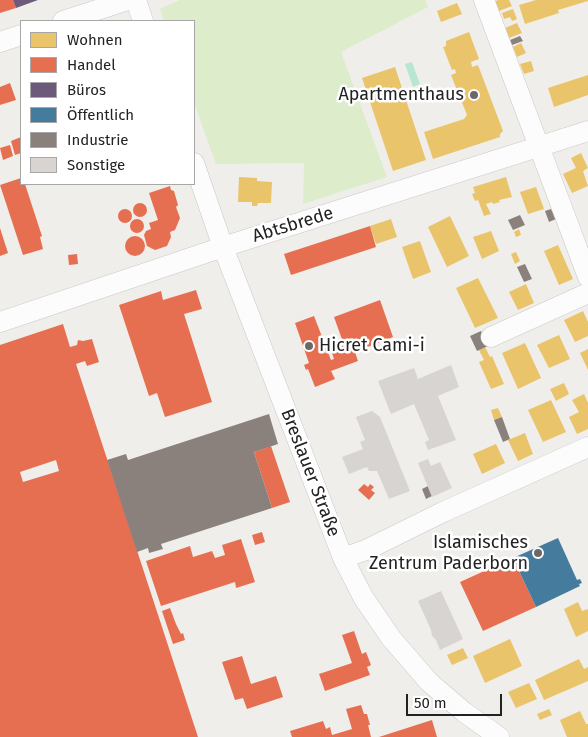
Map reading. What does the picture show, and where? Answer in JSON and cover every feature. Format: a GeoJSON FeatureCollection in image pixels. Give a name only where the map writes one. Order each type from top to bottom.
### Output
{"type":"FeatureCollection","features":[{"type":"Feature","properties":{"kind":"street"},"geometry":{"type":"LineString","coordinates":[[65,20],[128,0]]}},
{"type":"Feature","properties":{"kind":"street"},"geometry":{"type":"LineString","coordinates":[[136,0],[143,20]]}},
{"type":"Feature","properties":{"kind":"street"},"geometry":{"type":"LineString","coordinates":[[484,0],[588,277]]}},
{"type":"Feature","properties":{"kind":"street"},"geometry":{"type":"LineString","coordinates":[[0,42],[20,35]]}},
{"type":"Feature","properties":{"kind":"street","name":"Abtsbrede"},"geometry":{"type":"LineString","coordinates":[[0,322],[223,247],[588,131]]}},
{"type":"Feature","properties":{"kind":"street","name":"Breslauer Straße"},"geometry":{"type":"LineString","coordinates":[[195,167],[223,247],[343,558],[363,597],[390,638],[429,682],[464,712],[499,737]]}},
{"type":"Feature","properties":{"kind":"street"},"geometry":{"type":"LineString","coordinates":[[491,337],[588,293]]}},
{"type":"Feature","properties":{"kind":"street"},"geometry":{"type":"LineString","coordinates":[[343,558],[366,550],[442,512],[588,447]]}},
{"type":"Feature","properties":{"kind":"green space"},"geometry":{"type":"Polygon","coordinates":[[[180,0],[425,0],[428,7],[341,52],[387,177],[303,204],[304,163],[216,164],[195,106],[195,20],[164,20],[160,9],[180,0]]]}},
{"type":"Feature","properties":{"kind":"green space"},"geometry":{"type":"Polygon","coordinates":[[[412,62],[420,84],[413,87],[405,64],[412,62]]]}},
{"type":"Feature","properties":{"kind":"building: Wohnen"},"geometry":{"type":"Polygon","coordinates":[[[509,0],[512,6],[499,11],[495,1],[509,0]]]}},
{"type":"Feature","properties":{"kind":"building: Wohnen"},"geometry":{"type":"Polygon","coordinates":[[[536,0],[588,1],[558,10],[559,13],[525,24],[519,5],[536,0]]]}},
{"type":"Feature","properties":{"kind":"building: Wohnen"},"geometry":{"type":"Polygon","coordinates":[[[457,3],[462,14],[441,22],[437,11],[457,3]]]}},
{"type":"Feature","properties":{"kind":"building: Wohnen"},"geometry":{"type":"Polygon","coordinates":[[[513,9],[517,19],[512,21],[510,17],[504,19],[502,13],[513,9]]]}},
{"type":"Feature","properties":{"kind":"building: Wohnen"},"geometry":{"type":"Polygon","coordinates":[[[517,23],[522,33],[509,38],[505,28],[517,23]]]}},
{"type":"Feature","properties":{"kind":"building: Wohnen","name":"Apartmenthaus"},"geometry":{"type":"Polygon","coordinates":[[[469,32],[479,59],[471,62],[472,67],[478,65],[503,131],[500,137],[433,159],[424,132],[464,119],[467,115],[451,75],[456,73],[455,69],[452,70],[443,47],[446,46],[446,41],[469,32]]]}},
{"type":"Feature","properties":{"kind":"building: Wohnen"},"geometry":{"type":"Polygon","coordinates":[[[521,43],[526,53],[517,57],[513,47],[521,43]]]}},
{"type":"Feature","properties":{"kind":"building: Wohnen"},"geometry":{"type":"Polygon","coordinates":[[[531,61],[534,71],[524,74],[520,64],[531,61]]]}},
{"type":"Feature","properties":{"kind":"building: Wohnen"},"geometry":{"type":"Polygon","coordinates":[[[395,67],[426,160],[393,171],[362,78],[395,67]]]}},
{"type":"Feature","properties":{"kind":"building: Wohnen"},"geometry":{"type":"Polygon","coordinates":[[[588,75],[588,95],[554,107],[548,88],[588,75]]]}},
{"type":"Feature","properties":{"kind":"building: Wohnen"},"geometry":{"type":"Polygon","coordinates":[[[581,153],[588,168],[583,171],[588,186],[572,193],[563,174],[576,168],[571,158],[581,153]]]}},
{"type":"Feature","properties":{"kind":"building: Wohnen"},"geometry":{"type":"Polygon","coordinates":[[[239,177],[257,178],[257,181],[272,182],[271,203],[258,203],[257,206],[252,206],[252,202],[238,202],[239,177]]]}},
{"type":"Feature","properties":{"kind":"building: Wohnen"},"geometry":{"type":"Polygon","coordinates":[[[506,177],[512,197],[499,200],[500,202],[493,204],[492,202],[486,204],[491,214],[484,216],[478,200],[475,201],[472,194],[475,193],[473,187],[506,177]]]}},
{"type":"Feature","properties":{"kind":"building: Wohnen"},"geometry":{"type":"Polygon","coordinates":[[[536,187],[544,209],[528,214],[520,192],[536,187]]]}},
{"type":"Feature","properties":{"kind":"building: Wohnen"},"geometry":{"type":"Polygon","coordinates":[[[450,216],[469,256],[447,267],[428,227],[450,216]]]}},
{"type":"Feature","properties":{"kind":"building: Wohnen"},"geometry":{"type":"Polygon","coordinates":[[[391,219],[397,237],[376,244],[370,226],[391,219]]]}},
{"type":"Feature","properties":{"kind":"building: Wohnen"},"geometry":{"type":"Polygon","coordinates":[[[519,229],[521,235],[516,237],[514,232],[519,229]]]}},
{"type":"Feature","properties":{"kind":"building: Wohnen"},"geometry":{"type":"Polygon","coordinates":[[[491,231],[499,251],[482,259],[473,237],[491,231]]]}},
{"type":"Feature","properties":{"kind":"building: Wohnen"},"geometry":{"type":"Polygon","coordinates":[[[420,241],[431,272],[413,279],[402,247],[420,241]]]}},
{"type":"Feature","properties":{"kind":"building: Wohnen"},"geometry":{"type":"Polygon","coordinates":[[[558,245],[573,279],[559,285],[544,251],[558,245]]]}},
{"type":"Feature","properties":{"kind":"building: Wohnen"},"geometry":{"type":"Polygon","coordinates":[[[516,252],[520,261],[515,264],[511,254],[516,252]]]}},
{"type":"Feature","properties":{"kind":"building: Wohnen"},"geometry":{"type":"Polygon","coordinates":[[[478,278],[498,318],[475,328],[456,288],[478,278]]]}},
{"type":"Feature","properties":{"kind":"building: Wohnen"},"geometry":{"type":"Polygon","coordinates":[[[526,284],[534,303],[518,310],[509,292],[526,284]]]}},
{"type":"Feature","properties":{"kind":"building: Wohnen"},"geometry":{"type":"Polygon","coordinates":[[[583,311],[588,322],[588,336],[575,342],[564,320],[583,311]]]}},
{"type":"Feature","properties":{"kind":"building: Wohnen"},"geometry":{"type":"Polygon","coordinates":[[[559,335],[570,359],[549,368],[537,345],[559,335]]]}},
{"type":"Feature","properties":{"kind":"building: Wohnen"},"geometry":{"type":"Polygon","coordinates":[[[525,343],[541,378],[518,389],[502,353],[525,343]]]}},
{"type":"Feature","properties":{"kind":"building: Wohnen"},"geometry":{"type":"Polygon","coordinates":[[[485,347],[490,357],[492,356],[504,384],[491,389],[479,362],[484,360],[479,350],[485,347]]]}},
{"type":"Feature","properties":{"kind":"building: Wohnen"},"geometry":{"type":"Polygon","coordinates":[[[588,349],[588,370],[580,353],[588,349]]]}},
{"type":"Feature","properties":{"kind":"building: Wohnen"},"geometry":{"type":"Polygon","coordinates":[[[564,383],[569,394],[556,401],[550,389],[564,383]]]}},
{"type":"Feature","properties":{"kind":"building: Wohnen"},"geometry":{"type":"Polygon","coordinates":[[[584,394],[588,403],[588,429],[577,434],[569,417],[579,412],[572,400],[584,394]]]}},
{"type":"Feature","properties":{"kind":"building: Wohnen"},"geometry":{"type":"Polygon","coordinates":[[[551,400],[566,432],[543,442],[528,410],[551,400]]]}},
{"type":"Feature","properties":{"kind":"building: Wohnen"},"geometry":{"type":"Polygon","coordinates":[[[498,408],[502,417],[494,420],[491,410],[498,408]]]}},
{"type":"Feature","properties":{"kind":"building: Wohnen"},"geometry":{"type":"Polygon","coordinates":[[[525,433],[533,454],[518,461],[508,440],[525,433]]]}},
{"type":"Feature","properties":{"kind":"building: Wohnen"},"geometry":{"type":"Polygon","coordinates":[[[496,444],[505,463],[482,474],[473,454],[496,444]]]}},
{"type":"Feature","properties":{"kind":"building: Wohnen"},"geometry":{"type":"Polygon","coordinates":[[[578,602],[582,611],[588,609],[588,631],[576,637],[564,609],[578,602]]]}},
{"type":"Feature","properties":{"kind":"building: Wohnen"},"geometry":{"type":"Polygon","coordinates":[[[510,639],[522,666],[485,683],[473,656],[510,639]]]}},
{"type":"Feature","properties":{"kind":"building: Wohnen"},"geometry":{"type":"Polygon","coordinates":[[[463,648],[468,658],[452,665],[447,655],[463,648]]]}},
{"type":"Feature","properties":{"kind":"building: Wohnen"},"geometry":{"type":"Polygon","coordinates":[[[579,659],[584,669],[588,667],[588,681],[544,700],[535,680],[579,659]]]}},
{"type":"Feature","properties":{"kind":"building: Wohnen"},"geometry":{"type":"Polygon","coordinates":[[[529,683],[537,699],[516,708],[508,692],[529,683]]]}},
{"type":"Feature","properties":{"kind":"building: Wohnen"},"geometry":{"type":"Polygon","coordinates":[[[549,709],[552,715],[540,720],[537,714],[549,709]]]}},
{"type":"Feature","properties":{"kind":"building: Wohnen"},"geometry":{"type":"Polygon","coordinates":[[[580,711],[586,724],[588,724],[588,737],[567,737],[560,720],[580,711]]]}},
{"type":"Feature","properties":{"kind":"building: Handel"},"geometry":{"type":"Polygon","coordinates":[[[0,0],[13,0],[16,8],[0,13],[0,0]]]}},
{"type":"Feature","properties":{"kind":"building: Handel"},"geometry":{"type":"Polygon","coordinates":[[[10,83],[16,100],[0,105],[0,87],[10,83]]]}},
{"type":"Feature","properties":{"kind":"building: Handel"},"geometry":{"type":"Polygon","coordinates":[[[20,137],[20,153],[15,155],[11,141],[20,137]]]}},
{"type":"Feature","properties":{"kind":"building: Handel"},"geometry":{"type":"Polygon","coordinates":[[[10,145],[13,156],[3,160],[0,148],[10,145]]]}},
{"type":"Feature","properties":{"kind":"building: Handel"},"geometry":{"type":"Polygon","coordinates":[[[20,178],[20,185],[25,185],[42,236],[40,237],[43,249],[23,255],[0,185],[20,178]]]}},
{"type":"Feature","properties":{"kind":"building: Handel"},"geometry":{"type":"Polygon","coordinates":[[[170,186],[171,190],[174,191],[178,205],[176,207],[180,218],[175,230],[170,232],[171,237],[167,246],[155,250],[147,246],[144,235],[146,231],[151,229],[149,223],[158,220],[149,193],[170,186]]]}},
{"type":"Feature","properties":{"kind":"building: Handel"},"geometry":{"type":"Polygon","coordinates":[[[137,203],[143,203],[147,210],[143,217],[137,217],[133,213],[133,207],[137,203]]]}},
{"type":"Feature","properties":{"kind":"building: Handel"},"geometry":{"type":"Polygon","coordinates":[[[122,209],[128,209],[132,216],[128,223],[122,223],[118,219],[118,213],[122,209]]]}},
{"type":"Feature","properties":{"kind":"building: Handel"},"geometry":{"type":"Polygon","coordinates":[[[134,219],[140,219],[144,226],[140,233],[134,233],[130,229],[130,223],[134,219]]]}},
{"type":"Feature","properties":{"kind":"building: Handel"},"geometry":{"type":"Polygon","coordinates":[[[370,226],[376,247],[291,275],[284,254],[370,226]]]}},
{"type":"Feature","properties":{"kind":"building: Handel"},"geometry":{"type":"Polygon","coordinates":[[[0,228],[8,253],[0,256],[0,228]]]}},
{"type":"Feature","properties":{"kind":"building: Handel"},"geometry":{"type":"Polygon","coordinates":[[[135,236],[142,239],[145,246],[142,253],[135,256],[128,253],[125,246],[128,239],[135,236]]]}},
{"type":"Feature","properties":{"kind":"building: Handel"},"geometry":{"type":"Polygon","coordinates":[[[77,254],[78,264],[69,265],[68,255],[77,254]]]}},
{"type":"Feature","properties":{"kind":"building: Handel"},"geometry":{"type":"Polygon","coordinates":[[[196,290],[202,309],[184,314],[212,402],[165,417],[157,393],[149,396],[119,305],[161,291],[163,300],[196,290]]]}},
{"type":"Feature","properties":{"kind":"building: Handel"},"geometry":{"type":"Polygon","coordinates":[[[380,300],[393,337],[355,352],[358,361],[331,371],[335,379],[315,387],[308,369],[306,370],[304,365],[309,363],[295,323],[314,316],[331,360],[334,359],[331,350],[344,345],[334,317],[380,300]]]}},
{"type":"Feature","properties":{"kind":"building: Handel"},"geometry":{"type":"Polygon","coordinates":[[[63,324],[70,347],[77,345],[78,340],[92,339],[99,362],[87,366],[85,361],[76,364],[198,737],[0,737],[0,345],[63,324]],[[56,460],[20,472],[23,482],[59,471],[56,460]]]}},
{"type":"Feature","properties":{"kind":"building: Handel"},"geometry":{"type":"Polygon","coordinates":[[[271,446],[290,502],[272,508],[254,452],[271,446]]]}},
{"type":"Feature","properties":{"kind":"building: Handel"},"geometry":{"type":"Polygon","coordinates":[[[364,484],[368,487],[370,484],[374,487],[371,490],[375,493],[369,500],[358,490],[364,484]]]}},
{"type":"Feature","properties":{"kind":"building: Handel"},"geometry":{"type":"Polygon","coordinates":[[[262,532],[265,542],[255,545],[252,535],[262,532]]]}},
{"type":"Feature","properties":{"kind":"building: Handel"},"geometry":{"type":"Polygon","coordinates":[[[241,539],[255,582],[236,588],[235,582],[161,606],[146,561],[190,546],[193,557],[212,551],[215,558],[225,555],[222,545],[241,539]]]}},
{"type":"Feature","properties":{"kind":"building: Handel"},"geometry":{"type":"Polygon","coordinates":[[[513,558],[536,607],[483,631],[460,582],[513,558]]]}},
{"type":"Feature","properties":{"kind":"building: Handel"},"geometry":{"type":"Polygon","coordinates":[[[170,608],[185,640],[173,644],[162,611],[170,608]]]}},
{"type":"Feature","properties":{"kind":"building: Handel"},"geometry":{"type":"Polygon","coordinates":[[[354,631],[362,654],[366,652],[371,665],[367,667],[370,675],[325,691],[319,674],[352,663],[342,635],[354,631]]]}},
{"type":"Feature","properties":{"kind":"building: Handel"},"geometry":{"type":"Polygon","coordinates":[[[242,656],[251,684],[276,676],[283,697],[247,709],[243,698],[235,700],[222,662],[242,656]]]}},
{"type":"Feature","properties":{"kind":"building: Handel"},"geometry":{"type":"Polygon","coordinates":[[[361,705],[364,714],[367,714],[371,737],[292,737],[290,731],[323,721],[326,729],[330,727],[332,735],[352,729],[346,709],[361,705]]]}},
{"type":"Feature","properties":{"kind":"building: Handel"},"geometry":{"type":"Polygon","coordinates":[[[432,720],[437,737],[379,737],[432,720]]]}},
{"type":"Feature","properties":{"kind":"building: Büros"},"geometry":{"type":"Polygon","coordinates":[[[13,0],[38,0],[16,8],[13,0]]]}},
{"type":"Feature","properties":{"kind":"building: Öffentlich"},"geometry":{"type":"Polygon","coordinates":[[[558,538],[577,580],[580,579],[582,583],[579,584],[580,586],[536,607],[513,558],[558,538]]]}},
{"type":"Feature","properties":{"kind":"building: Industrie"},"geometry":{"type":"Polygon","coordinates":[[[520,36],[523,41],[512,45],[510,40],[520,36]]]}},
{"type":"Feature","properties":{"kind":"building: Industrie"},"geometry":{"type":"Polygon","coordinates":[[[551,209],[556,219],[549,222],[545,211],[551,209]]]}},
{"type":"Feature","properties":{"kind":"building: Industrie"},"geometry":{"type":"Polygon","coordinates":[[[520,215],[525,225],[513,230],[508,220],[520,215]]]}},
{"type":"Feature","properties":{"kind":"building: Industrie"},"geometry":{"type":"Polygon","coordinates":[[[525,264],[532,279],[524,282],[517,267],[525,264]]]}},
{"type":"Feature","properties":{"kind":"building: Industrie"},"geometry":{"type":"Polygon","coordinates":[[[481,331],[488,346],[477,351],[470,336],[481,331]]]}},
{"type":"Feature","properties":{"kind":"building: Industrie"},"geometry":{"type":"Polygon","coordinates":[[[269,414],[278,444],[254,452],[272,508],[161,544],[163,549],[149,553],[148,548],[137,552],[107,460],[126,454],[128,460],[269,414]]]}},
{"type":"Feature","properties":{"kind":"building: Industrie"},"geometry":{"type":"Polygon","coordinates":[[[502,417],[510,439],[503,442],[494,420],[502,417]]]}},
{"type":"Feature","properties":{"kind":"building: Industrie"},"geometry":{"type":"Polygon","coordinates":[[[428,486],[432,496],[426,499],[422,489],[428,486]]]}},
{"type":"Feature","properties":{"kind":"building: Sonstige"},"geometry":{"type":"Polygon","coordinates":[[[451,365],[459,387],[438,396],[456,440],[428,450],[425,442],[429,440],[414,404],[391,414],[378,381],[414,368],[418,379],[451,365]]]}},
{"type":"Feature","properties":{"kind":"building: Sonstige"},"geometry":{"type":"Polygon","coordinates":[[[372,411],[380,417],[410,491],[389,499],[377,471],[369,471],[367,467],[349,474],[342,457],[363,449],[360,442],[365,440],[356,417],[372,411]]]}},
{"type":"Feature","properties":{"kind":"building: Sonstige"},"geometry":{"type":"Polygon","coordinates":[[[428,459],[431,466],[440,462],[452,488],[432,497],[418,463],[428,459]]]}},
{"type":"Feature","properties":{"kind":"building: Sonstige"},"geometry":{"type":"Polygon","coordinates":[[[441,591],[463,639],[440,650],[432,636],[418,601],[441,591]]]}},
{"type":"Feature","properties":{"kind":"place","name":"Apartmenthaus"},"geometry":{"type":"Point","coordinates":[474,95]}},
{"type":"Feature","properties":{"kind":"place","name":"Hicret Cami-i"},"geometry":{"type":"Point","coordinates":[309,346]}},
{"type":"Feature","properties":{"kind":"place","name":"Islamisches Zentrum Paderborn"},"geometry":{"type":"Point","coordinates":[538,553]}}]}
